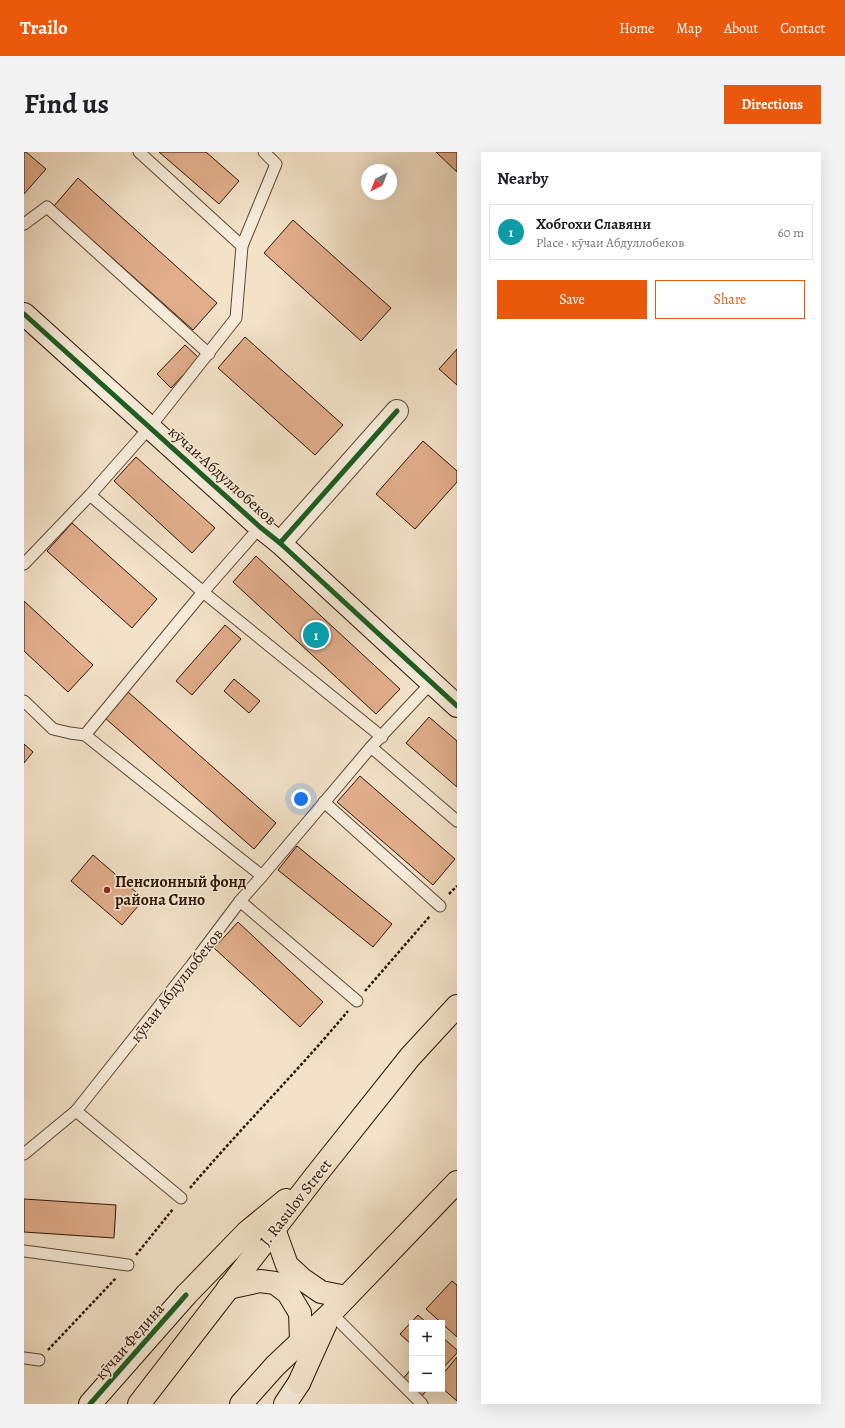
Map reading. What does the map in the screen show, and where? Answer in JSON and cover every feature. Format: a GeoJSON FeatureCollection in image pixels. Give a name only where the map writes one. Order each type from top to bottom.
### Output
{"type":"FeatureCollection","features":[{"type":"Feature","properties":{"kind":"main road","name":"J. Rasulov Street"},"geometry":{"type":"LineString","coordinates":[[139,1404],[316,1175],[410,1057],[457,1006]]}},
{"type":"Feature","properties":{"kind":"main road"},"geometry":{"type":"LineString","coordinates":[[186,1295],[246,1232],[316,1175]]}},
{"type":"Feature","properties":{"kind":"main road"},"geometry":{"type":"LineString","coordinates":[[240,1404],[301,1341],[331,1313],[457,1182]]}},
{"type":"Feature","properties":{"kind":"main road"},"geometry":{"type":"LineString","coordinates":[[274,1229],[287,1265],[302,1279],[321,1292],[346,1297]]}},
{"type":"Feature","properties":{"kind":"main road"},"geometry":{"type":"LineString","coordinates":[[228,1288],[260,1281],[275,1283],[288,1293],[300,1313],[301,1341]]}},
{"type":"Feature","properties":{"kind":"main road"},"geometry":{"type":"LineString","coordinates":[[299,1384],[331,1313]]}},
{"type":"Feature","properties":{"kind":"street","name":"кӯчаи Абдуллобеков"},"geometry":{"type":"LineString","coordinates":[[24,314],[260,527],[280,543],[457,706]]}},
{"type":"Feature","properties":{"kind":"street"},"geometry":{"type":"LineString","coordinates":[[280,543],[397,411]]}},
{"type":"Feature","properties":{"kind":"street","name":"кӯчаи Федина"},"geometry":{"type":"LineString","coordinates":[[90,1404],[186,1295]]}},
{"type":"Feature","properties":{"kind":"street"},"geometry":{"type":"LineString","coordinates":[[285,1404],[299,1384]]}},
{"type":"Feature","properties":{"kind":"lane"},"geometry":{"type":"LineString","coordinates":[[139,152],[242,246]]}},
{"type":"Feature","properties":{"kind":"lane"},"geometry":{"type":"LineString","coordinates":[[150,427],[236,318],[242,246],[276,164],[264,152]]}},
{"type":"Feature","properties":{"kind":"lane"},"geometry":{"type":"LineString","coordinates":[[24,224],[47,207],[209,354]]}},
{"type":"Feature","properties":{"kind":"lane","name":"кӯчаи Абдуллобеков"},"geometry":{"type":"LineString","coordinates":[[24,564],[90,495],[150,427]]}},
{"type":"Feature","properties":{"kind":"lane"},"geometry":{"type":"LineString","coordinates":[[90,495],[203,592],[382,737]]}},
{"type":"Feature","properties":{"kind":"lane"},"geometry":{"type":"LineString","coordinates":[[86,735],[203,592],[260,527]]}},
{"type":"Feature","properties":{"kind":"lane","name":"кӯчаи Абдуллобеков"},"geometry":{"type":"LineString","coordinates":[[24,1154],[76,1111],[191,966],[240,901],[371,747],[432,682]]}},
{"type":"Feature","properties":{"kind":"lane"},"geometry":{"type":"LineString","coordinates":[[24,701],[53,729],[86,735],[262,876]]}},
{"type":"Feature","properties":{"kind":"lane"},"geometry":{"type":"LineString","coordinates":[[371,747],[457,821]]}},
{"type":"Feature","properties":{"kind":"lane"},"geometry":{"type":"LineString","coordinates":[[324,802],[440,906]]}},
{"type":"Feature","properties":{"kind":"lane"},"geometry":{"type":"LineString","coordinates":[[240,901],[357,1000]]}},
{"type":"Feature","properties":{"kind":"lane"},"geometry":{"type":"LineString","coordinates":[[76,1111],[181,1198]]}},
{"type":"Feature","properties":{"kind":"lane"},"geometry":{"type":"LineString","coordinates":[[24,1251],[128,1265]]}},
{"type":"Feature","properties":{"kind":"lane"},"geometry":{"type":"LineString","coordinates":[[331,1313],[422,1404]]}},
{"type":"Feature","properties":{"kind":"lane"},"geometry":{"type":"LineString","coordinates":[[24,1358],[39,1360]]}},
{"type":"Feature","properties":{"kind":"path"},"geometry":{"type":"LineString","coordinates":[[210,1164],[327,1036],[457,886]]}},
{"type":"Feature","properties":{"kind":"building"},"geometry":{"type":"Polygon","coordinates":[[[24,152],[26,152],[46,169],[24,194],[24,152]]]}},
{"type":"Feature","properties":{"kind":"building"},"geometry":{"type":"Polygon","coordinates":[[[159,152],[206,152],[239,181],[219,204],[159,152]]]}},
{"type":"Feature","properties":{"kind":"building"},"geometry":{"type":"Polygon","coordinates":[[[436,152],[457,152],[457,172],[436,152]]]}},
{"type":"Feature","properties":{"kind":"building"},"geometry":{"type":"Polygon","coordinates":[[[78,178],[217,303],[193,330],[54,206],[78,178]]]}},
{"type":"Feature","properties":{"kind":"building"},"geometry":{"type":"Polygon","coordinates":[[[293,220],[391,308],[361,341],[264,253],[293,220]]]}},
{"type":"Feature","properties":{"kind":"building"},"geometry":{"type":"Polygon","coordinates":[[[245,337],[343,425],[315,455],[218,368],[245,337]]]}},
{"type":"Feature","properties":{"kind":"building"},"geometry":{"type":"Polygon","coordinates":[[[185,345],[199,358],[171,388],[157,374],[185,345]]]}},
{"type":"Feature","properties":{"kind":"building"},"geometry":{"type":"Polygon","coordinates":[[[457,349],[457,385],[439,369],[457,349]]]}},
{"type":"Feature","properties":{"kind":"building"},"geometry":{"type":"Polygon","coordinates":[[[423,441],[457,471],[457,482],[415,529],[376,494],[423,441]]]}},
{"type":"Feature","properties":{"kind":"building"},"geometry":{"type":"Polygon","coordinates":[[[136,457],[215,528],[192,553],[114,481],[136,457]]]}},
{"type":"Feature","properties":{"kind":"building"},"geometry":{"type":"Polygon","coordinates":[[[72,523],[157,599],[132,628],[47,551],[72,523]]]}},
{"type":"Feature","properties":{"kind":"building"},"geometry":{"type":"Polygon","coordinates":[[[256,556],[400,689],[376,714],[233,582],[256,556]]]}},
{"type":"Feature","properties":{"kind":"building"},"geometry":{"type":"Polygon","coordinates":[[[24,601],[93,665],[68,692],[24,651],[24,601]]]}},
{"type":"Feature","properties":{"kind":"building"},"geometry":{"type":"Polygon","coordinates":[[[225,625],[241,639],[192,695],[176,681],[225,625]]]}},
{"type":"Feature","properties":{"kind":"building"},"geometry":{"type":"Polygon","coordinates":[[[234,679],[260,701],[249,713],[224,691],[234,679]]]}},
{"type":"Feature","properties":{"kind":"building"},"geometry":{"type":"Polygon","coordinates":[[[128,692],[276,823],[254,849],[105,718],[128,692]]]}},
{"type":"Feature","properties":{"kind":"building"},"geometry":{"type":"Polygon","coordinates":[[[429,717],[457,741],[457,787],[406,743],[429,717]]]}},
{"type":"Feature","properties":{"kind":"building"},"geometry":{"type":"Polygon","coordinates":[[[24,744],[33,752],[24,763],[24,744]]]}},
{"type":"Feature","properties":{"kind":"building"},"geometry":{"type":"Polygon","coordinates":[[[360,776],[455,859],[433,885],[337,802],[360,776]]]}},
{"type":"Feature","properties":{"kind":"building"},"geometry":{"type":"Polygon","coordinates":[[[297,846],[392,924],[373,947],[278,870],[297,846]]]}},
{"type":"Feature","properties":{"kind":"building","name":"Пенсионный фонд района Сино"},"geometry":{"type":"Polygon","coordinates":[[[93,855],[144,899],[122,925],[71,881],[93,855]]]}},
{"type":"Feature","properties":{"kind":"building"},"geometry":{"type":"Polygon","coordinates":[[[238,922],[323,1002],[300,1027],[214,948],[238,922]]]}},
{"type":"Feature","properties":{"kind":"building"},"geometry":{"type":"Polygon","coordinates":[[[24,1199],[116,1205],[114,1238],[24,1232],[24,1199]]]}},
{"type":"Feature","properties":{"kind":"building"},"geometry":{"type":"Polygon","coordinates":[[[452,1281],[457,1285],[457,1337],[445,1326],[445,1320],[438,1320],[426,1309],[452,1281]]]}},
{"type":"Feature","properties":{"kind":"building"},"geometry":{"type":"Polygon","coordinates":[[[418,1315],[424,1320],[413,1320],[418,1315]]]}},
{"type":"Feature","properties":{"kind":"building"},"geometry":{"type":"Polygon","coordinates":[[[409,1324],[409,1342],[400,1334],[409,1324]]]}},
{"type":"Feature","properties":{"kind":"building"},"geometry":{"type":"Polygon","coordinates":[[[445,1340],[457,1350],[457,1353],[445,1366],[445,1340]]]}},
{"type":"Feature","properties":{"kind":"building"},"geometry":{"type":"Polygon","coordinates":[[[457,1357],[457,1401],[445,1391],[445,1371],[457,1357]]]}},
{"type":"Feature","properties":{"kind":"building"},"geometry":{"type":"Polygon","coordinates":[[[409,1372],[409,1388],[401,1381],[409,1372]]]}},
{"type":"Feature","properties":{"kind":"building"},"geometry":{"type":"Polygon","coordinates":[[[413,1392],[425,1392],[420,1398],[413,1392]]]}},
{"type":"Feature","properties":{"kind":"cycle path"},"geometry":{"type":"LineString","coordinates":[[24,314],[260,527],[280,543],[457,706]]}},
{"type":"Feature","properties":{"kind":"cycle path"},"geometry":{"type":"LineString","coordinates":[[280,543],[397,411]]}},
{"type":"Feature","properties":{"kind":"cycle path"},"geometry":{"type":"LineString","coordinates":[[90,1404],[186,1295]]}},
{"type":"Feature","properties":{"kind":"place","name":"Хобгохи Славяни"},"geometry":{"type":"Point","coordinates":[316,635]}},
{"type":"Feature","properties":{"kind":"place","name":"Пенсионный фонд района Сино"},"geometry":{"type":"Point","coordinates":[107,890]}}]}
